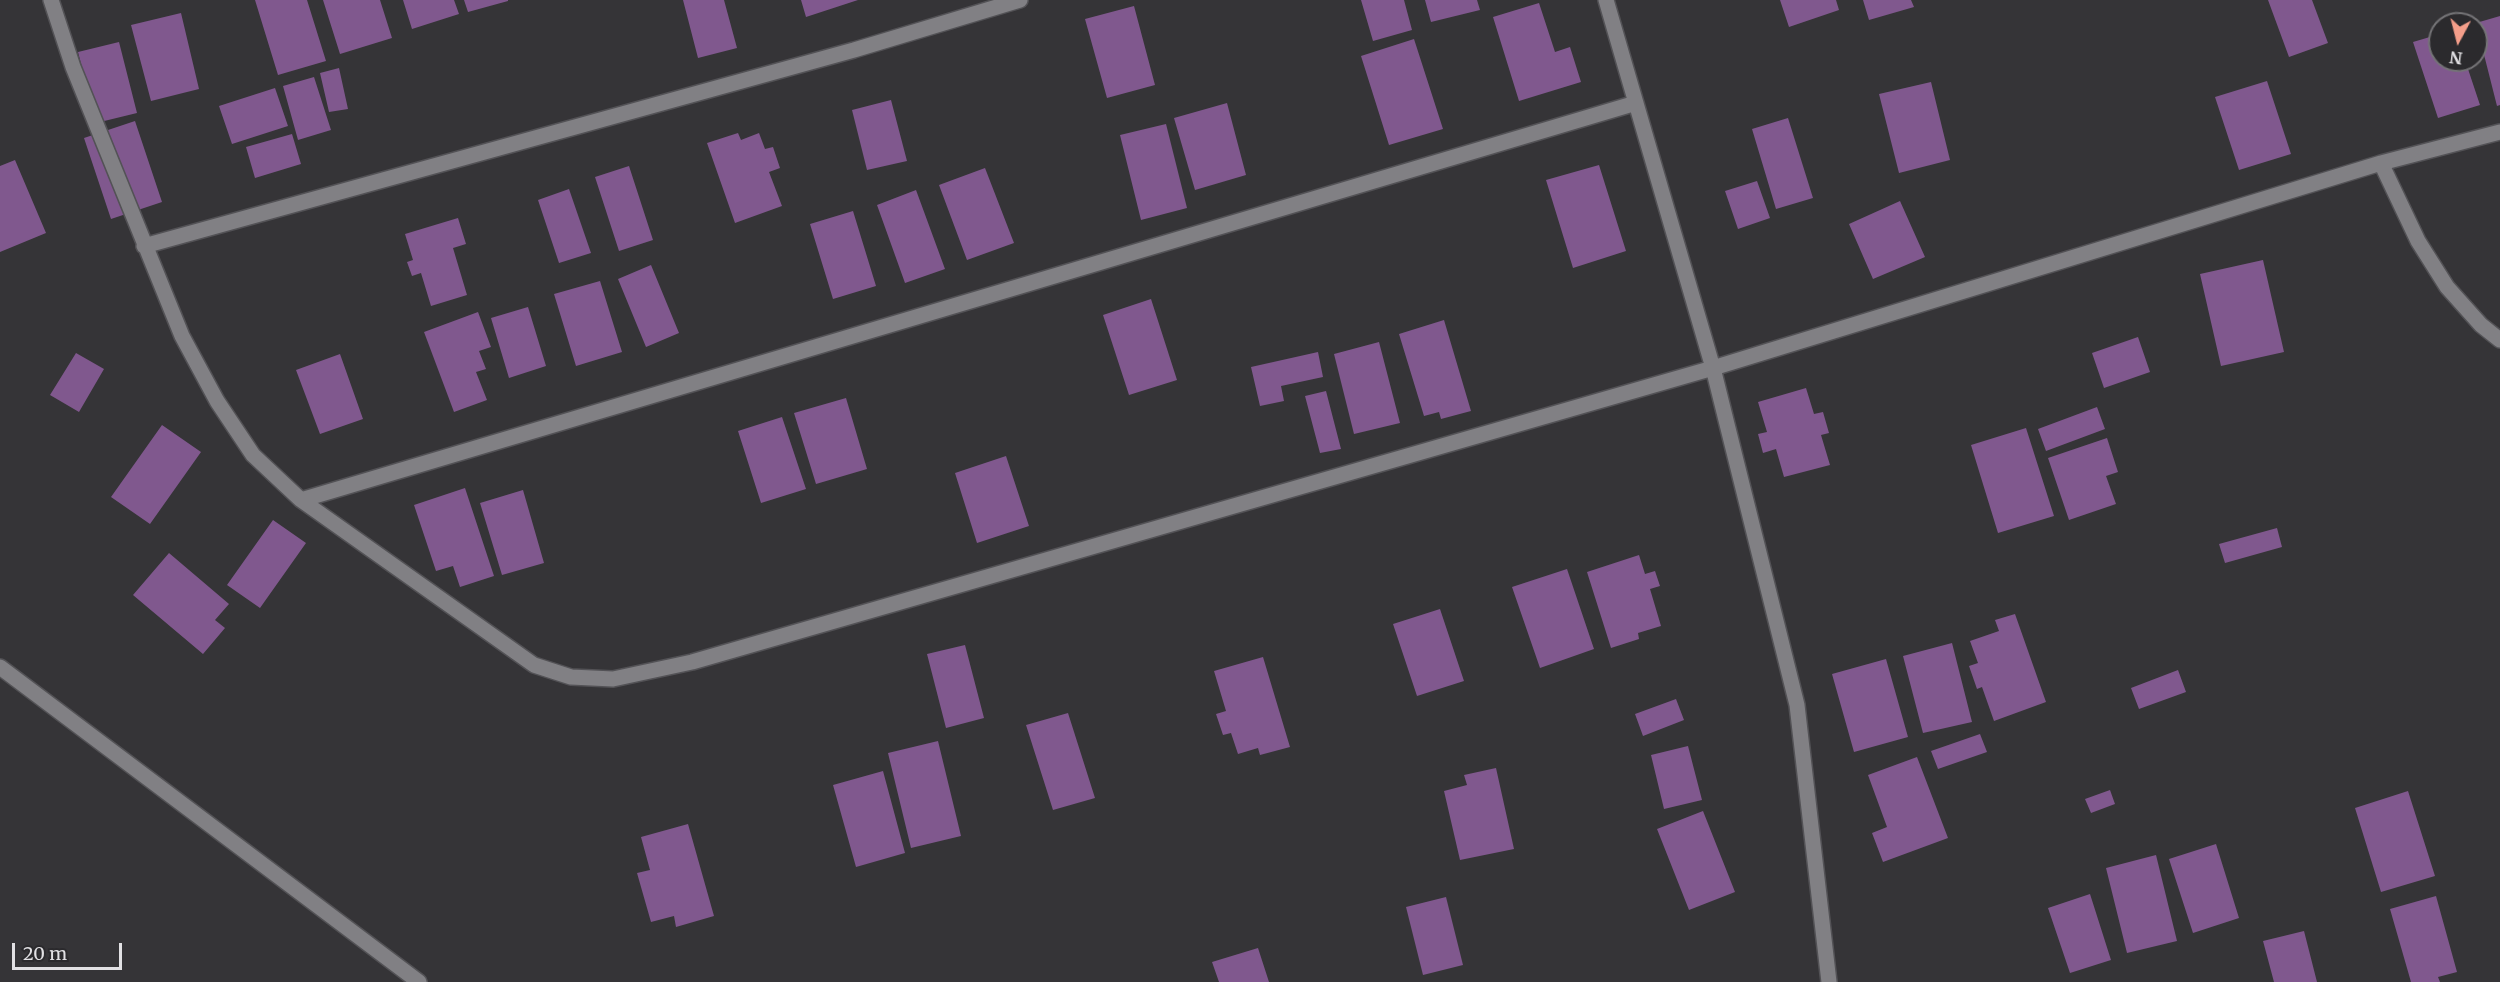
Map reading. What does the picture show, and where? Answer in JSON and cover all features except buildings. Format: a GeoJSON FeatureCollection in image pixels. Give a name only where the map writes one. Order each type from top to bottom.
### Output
{"type":"FeatureCollection","features":[{"type":"Feature","properties":{"kind":"street"},"geometry":{"type":"LineString","coordinates":[[51,0],[73,67],[182,336],[217,401],[253,455],[301,500],[534,665],[571,677],[613,679],[692,662],[1713,368],[2380,163],[2500,132]]}},
{"type":"Feature","properties":{"kind":"street"},"geometry":{"type":"LineString","coordinates":[[144,246],[854,50],[1020,0]]}},
{"type":"Feature","properties":{"kind":"street"},"geometry":{"type":"LineString","coordinates":[[1606,0],[1713,368],[1797,705],[1829,982]]}},
{"type":"Feature","properties":{"kind":"street"},"geometry":{"type":"LineString","coordinates":[[301,500],[1636,103]]}},
{"type":"Feature","properties":{"kind":"street"},"geometry":{"type":"LineString","coordinates":[[2380,163],[2418,241],[2447,287],[2481,325],[2500,340]]}},
{"type":"Feature","properties":{"kind":"street"},"geometry":{"type":"LineString","coordinates":[[0,667],[419,982]]}}]}
